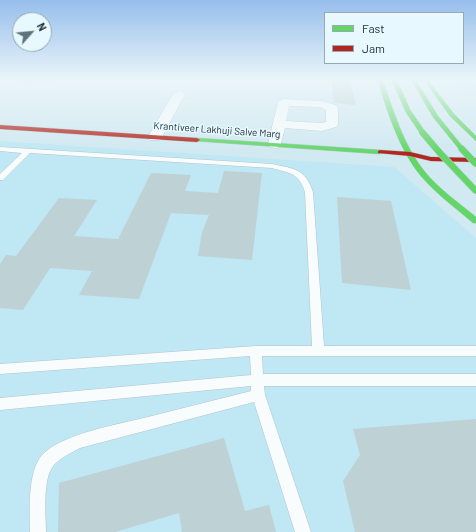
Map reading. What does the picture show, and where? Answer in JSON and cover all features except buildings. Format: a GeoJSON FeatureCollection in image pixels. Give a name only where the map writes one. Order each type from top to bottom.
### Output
{"type":"FeatureCollection","features":[{"type":"Feature","properties":{"kind":"main road"},"geometry":{"type":"LineString","coordinates":[[389,104],[400,135],[415,163],[424,175],[476,221]]}},
{"type":"Feature","properties":{"kind":"main road"},"geometry":{"type":"LineString","coordinates":[[405,104],[430,141],[476,191]]}},
{"type":"Feature","properties":{"kind":"main road"},"geometry":{"type":"LineString","coordinates":[[428,104],[436,117],[476,164]]}},
{"type":"Feature","properties":{"kind":"main road"},"geometry":{"type":"LineString","coordinates":[[444,104],[452,115],[476,139]]}},
{"type":"Feature","properties":{"kind":"main road","name":"Krantiveer Lakhuji Salve Marg"},"geometry":{"type":"LineString","coordinates":[[0,127],[410,154],[431,160]]}},
{"type":"Feature","properties":{"kind":"main road"},"geometry":{"type":"LineString","coordinates":[[0,136],[59,140]]}},
{"type":"Feature","properties":{"kind":"main road","name":"Krantiveer Lakhuji Salve Marg"},"geometry":{"type":"LineString","coordinates":[[200,150],[415,163],[431,160],[476,160]]}},
{"type":"Feature","properties":{"kind":"street"},"geometry":{"type":"LineString","coordinates":[[155,137],[174,104]]}},
{"type":"Feature","properties":{"kind":"street"},"geometry":{"type":"LineString","coordinates":[[275,144],[279,124]]}},
{"type":"Feature","properties":{"kind":"lane"},"geometry":{"type":"LineString","coordinates":[[0,149],[272,166],[295,172],[305,180],[309,192],[318,352]]}},
{"type":"Feature","properties":{"kind":"lane"},"geometry":{"type":"LineString","coordinates":[[0,178],[28,151]]}},
{"type":"Feature","properties":{"kind":"lane"},"geometry":{"type":"LineString","coordinates":[[0,369],[256,351],[476,351]]}},
{"type":"Feature","properties":{"kind":"lane"},"geometry":{"type":"LineString","coordinates":[[256,351],[258,395],[303,532]]}},
{"type":"Feature","properties":{"kind":"lane"},"geometry":{"type":"LineString","coordinates":[[0,404],[257,380],[476,380]]}},
{"type":"Feature","properties":{"kind":"lane"},"geometry":{"type":"LineString","coordinates":[[38,532],[39,489],[45,464],[61,449],[78,442],[258,395]]}},
{"type":"Feature","properties":{"kind":"shaded area"},"geometry":{"type":"Polygon","coordinates":[[[0,141],[394,167],[476,238],[476,532],[0,532],[0,141]]]}},
{"type":"Feature","properties":{"kind":"traffic: fast"},"geometry":{"type":"LineString","coordinates":[[389,104],[403,141],[423,174],[476,221]]}},
{"type":"Feature","properties":{"kind":"traffic: fast"},"geometry":{"type":"LineString","coordinates":[[404,104],[428,140],[476,191]]}},
{"type":"Feature","properties":{"kind":"traffic: fast"},"geometry":{"type":"LineString","coordinates":[[428,104],[436,117],[461,148]]}},
{"type":"Feature","properties":{"kind":"traffic: fast"},"geometry":{"type":"LineString","coordinates":[[444,104],[452,115],[476,139]]}},
{"type":"Feature","properties":{"kind":"traffic: fast"},"geometry":{"type":"LineString","coordinates":[[197,140],[380,152]]}},
{"type":"Feature","properties":{"kind":"traffic: fast"},"geometry":{"type":"LineString","coordinates":[[461,148],[476,164]]}},
{"type":"Feature","properties":{"kind":"traffic: jam"},"geometry":{"type":"LineString","coordinates":[[0,127],[197,140]]}},
{"type":"Feature","properties":{"kind":"traffic: jam"},"geometry":{"type":"LineString","coordinates":[[380,152],[410,154],[431,159],[476,160]]}}]}
